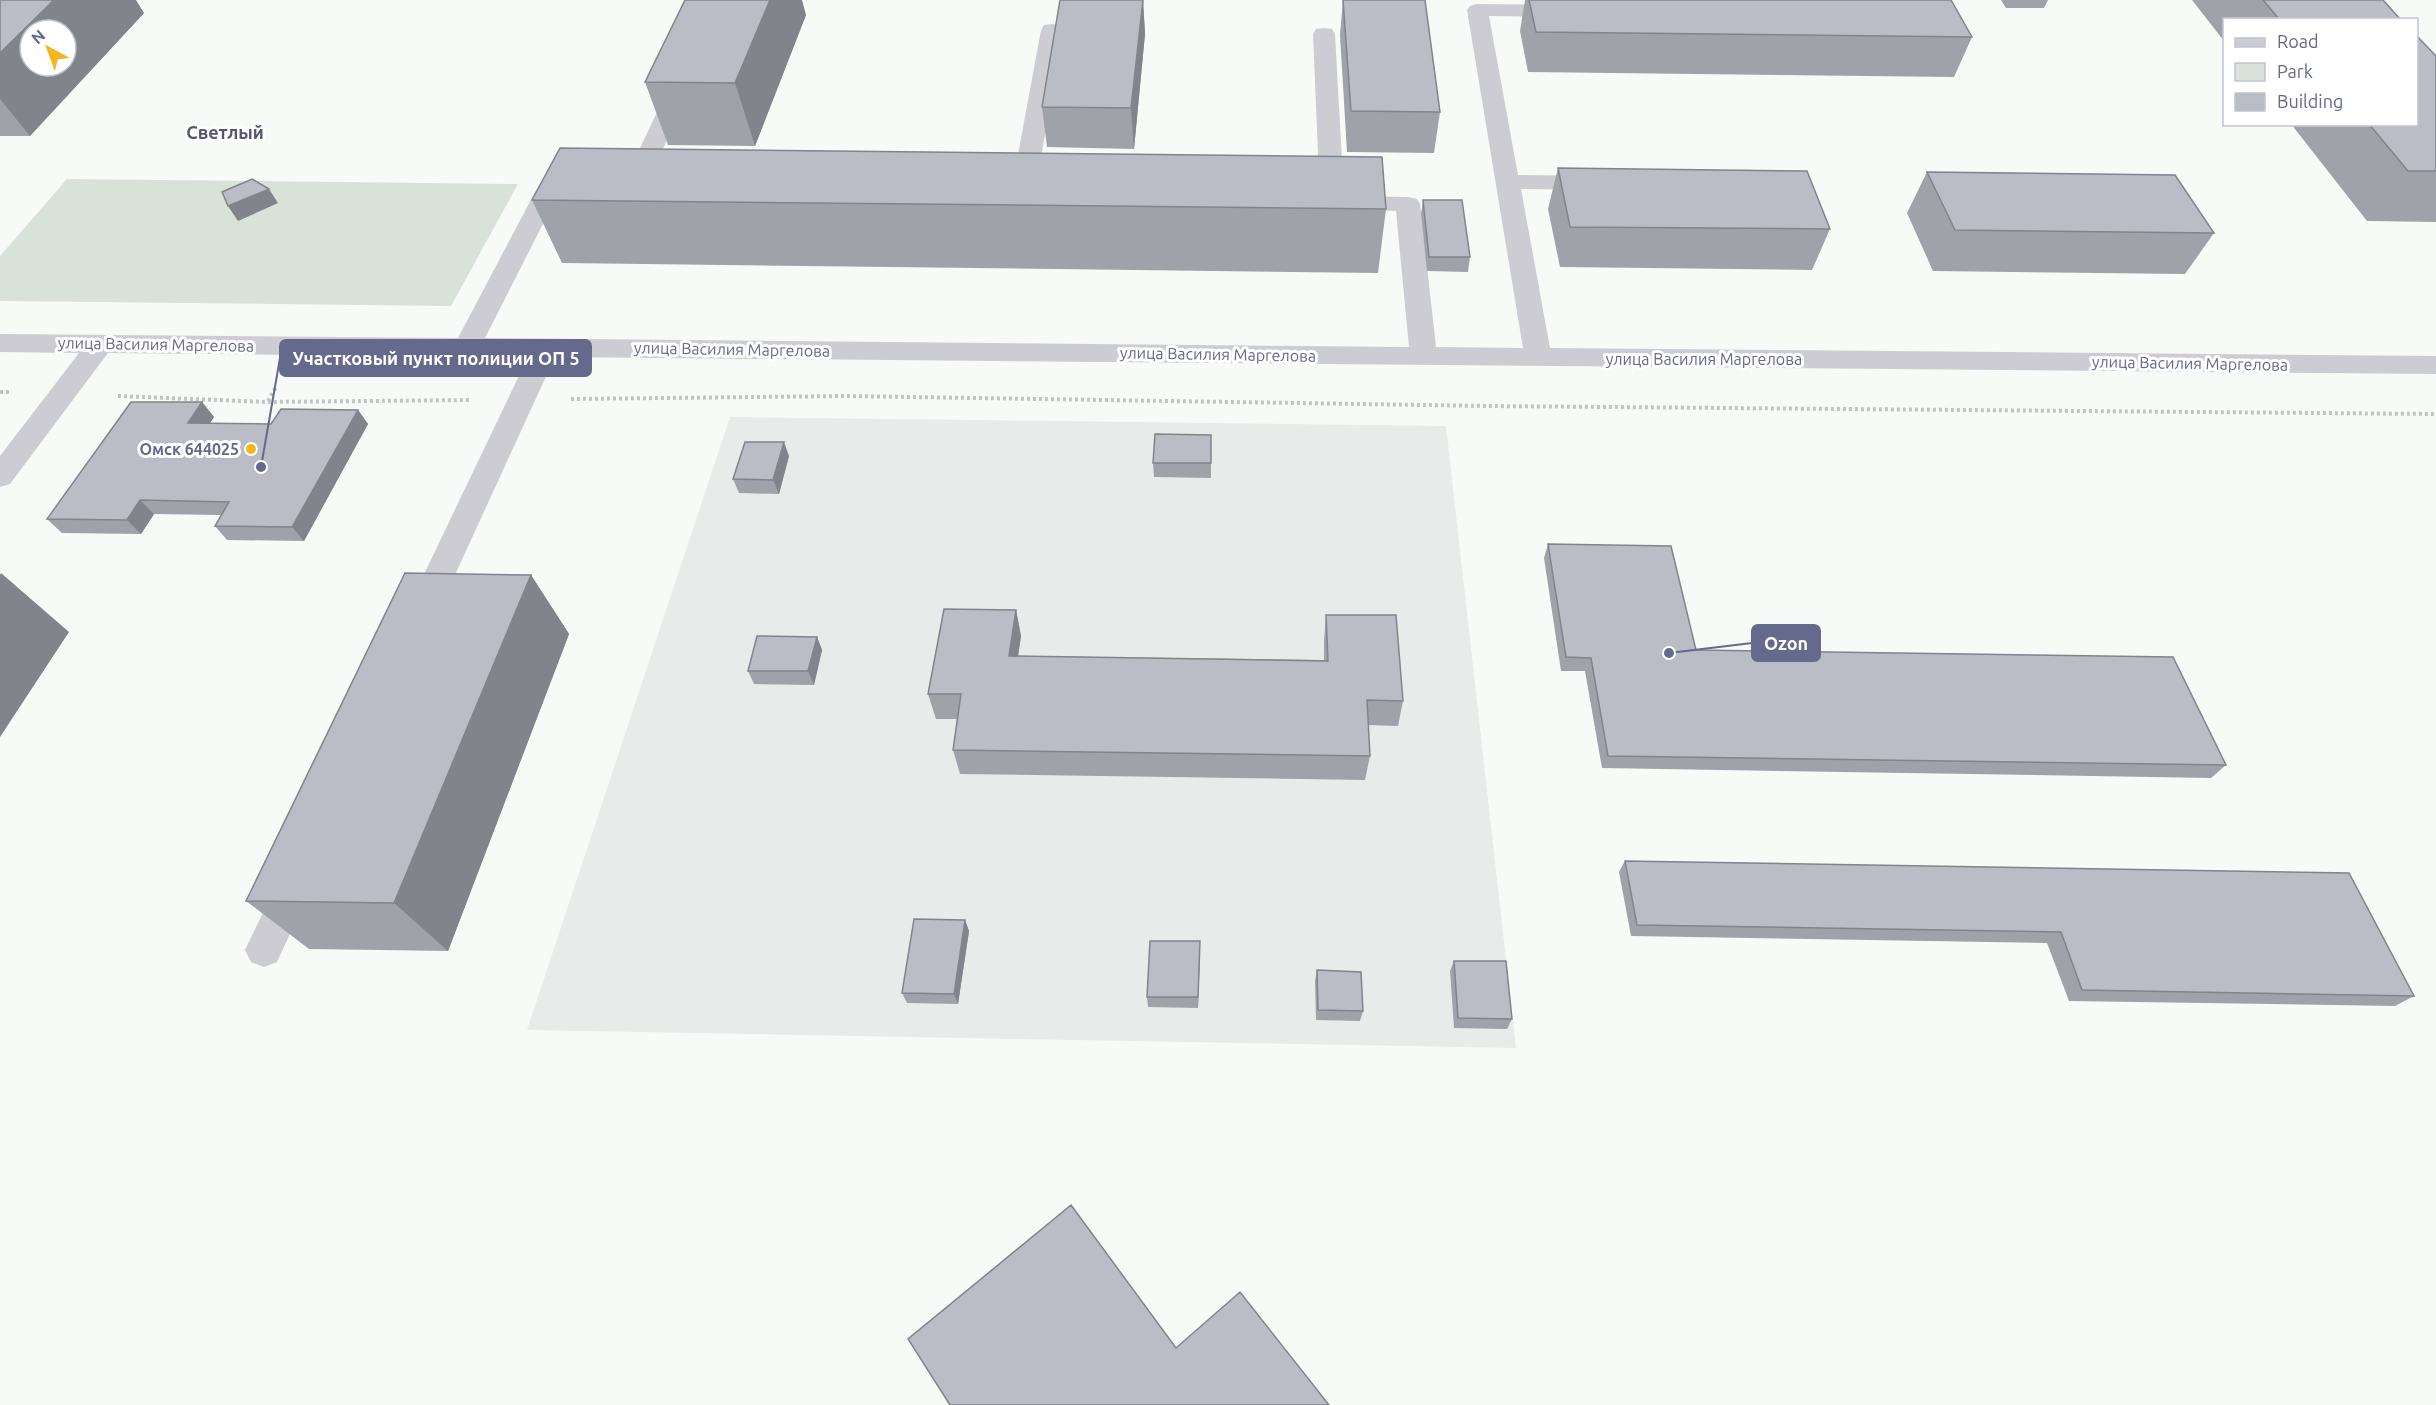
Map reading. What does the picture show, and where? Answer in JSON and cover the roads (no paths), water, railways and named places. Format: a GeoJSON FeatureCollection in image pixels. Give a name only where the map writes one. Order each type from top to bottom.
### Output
{"type":"FeatureCollection","features":[{"type":"Feature","properties":{"kind":"street"},"geometry":{"type":"LineString","coordinates":[[1538,357],[1477,10],[1593,11]]}},
{"type":"Feature","properties":{"kind":"street"},"geometry":{"type":"LineString","coordinates":[[1022,200],[1052,30]]}},
{"type":"Feature","properties":{"kind":"street"},"geometry":{"type":"LineString","coordinates":[[1324,34],[1320,203],[1408,204],[1423,356]]}},
{"type":"Feature","properties":{"kind":"street"},"geometry":{"type":"LineString","coordinates":[[467,347],[546,194],[621,195],[689,66]]}},
{"type":"Feature","properties":{"kind":"street"},"geometry":{"type":"LineString","coordinates":[[1507,182],[1622,183]]}},
{"type":"Feature","properties":{"kind":"street","name":"улица Василия Маргелова"},"geometry":{"type":"LineString","coordinates":[[0,343],[2436,365]]}},
{"type":"Feature","properties":{"kind":"street"},"geometry":{"type":"LineString","coordinates":[[0,477],[101,344]]}},
{"type":"Feature","properties":{"kind":"street"},"geometry":{"type":"LineString","coordinates":[[410,637],[546,347]]}},
{"type":"Feature","properties":{"kind":"street"},"geometry":{"type":"LineString","coordinates":[[264,950],[309,853]]}},
{"type":"Feature","properties":{"kind":"place","name":"Омск 644025"},"geometry":{"type":"Point","coordinates":[251,449]}},
{"type":"Feature","properties":{"kind":"place","name":"Участковый пункт полиции ОП 5"},"geometry":{"type":"Point","coordinates":[261,467]}},
{"type":"Feature","properties":{"kind":"place","name":"Ozon"},"geometry":{"type":"Point","coordinates":[1669,653]}},
{"type":"Feature","properties":{"kind":"district","name":"Светлый"},"geometry":{"type":"Point","coordinates":[225,132]}}]}
